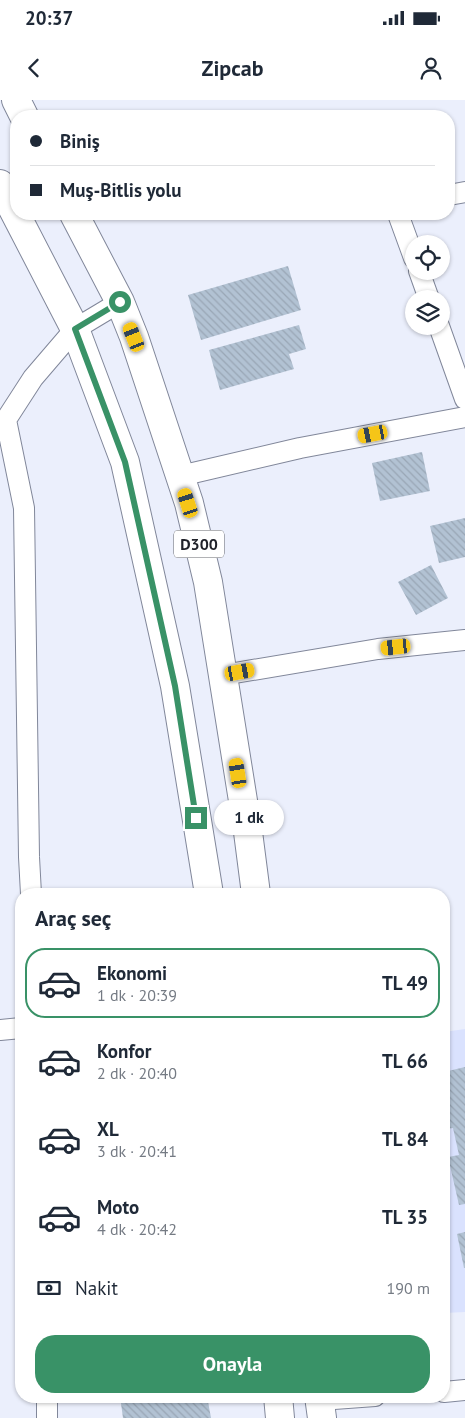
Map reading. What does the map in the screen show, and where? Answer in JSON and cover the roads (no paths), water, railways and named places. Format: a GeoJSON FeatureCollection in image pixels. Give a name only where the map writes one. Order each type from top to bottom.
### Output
{"type":"FeatureCollection","features":[{"type":"Feature","properties":{"kind":"highway"},"geometry":{"type":"LineString","coordinates":[[0,184],[10,203]]}},
{"type":"Feature","properties":{"kind":"highway"},"geometry":{"type":"LineString","coordinates":[[19,220],[75,329],[125,462],[175,686],[207,888]]}},
{"type":"Feature","properties":{"kind":"highway","name":"D300"},"geometry":{"type":"LineString","coordinates":[[77,220],[120,302],[134,337],[188,503],[208,582],[255,888]]}},
{"type":"Feature","properties":{"kind":"highway"},"geometry":{"type":"LineString","coordinates":[[279,1403],[280,1418]]}},
{"type":"Feature","properties":{"kind":"street"},"geometry":{"type":"LineString","coordinates":[[400,220],[406,235]]}},
{"type":"Feature","properties":{"kind":"street"},"geometry":{"type":"LineString","coordinates":[[31,888],[24,508],[3,425],[33,378],[75,329],[120,302]]}},
{"type":"Feature","properties":{"kind":"street"},"geometry":{"type":"LineString","coordinates":[[442,335],[465,399]]}},
{"type":"Feature","properties":{"kind":"street"},"geometry":{"type":"LineString","coordinates":[[180,476],[300,448],[465,417]]}},
{"type":"Feature","properties":{"kind":"street"},"geometry":{"type":"LineString","coordinates":[[222,675],[378,649],[465,640]]}},
{"type":"Feature","properties":{"kind":"street"},"geometry":{"type":"LineString","coordinates":[[0,1030],[15,1029]]}},
{"type":"Feature","properties":{"kind":"street"},"geometry":{"type":"LineString","coordinates":[[450,1391],[465,1390]]}},
{"type":"Feature","properties":{"kind":"street"},"geometry":{"type":"LineString","coordinates":[[46,1403],[47,1418]]}}]}
